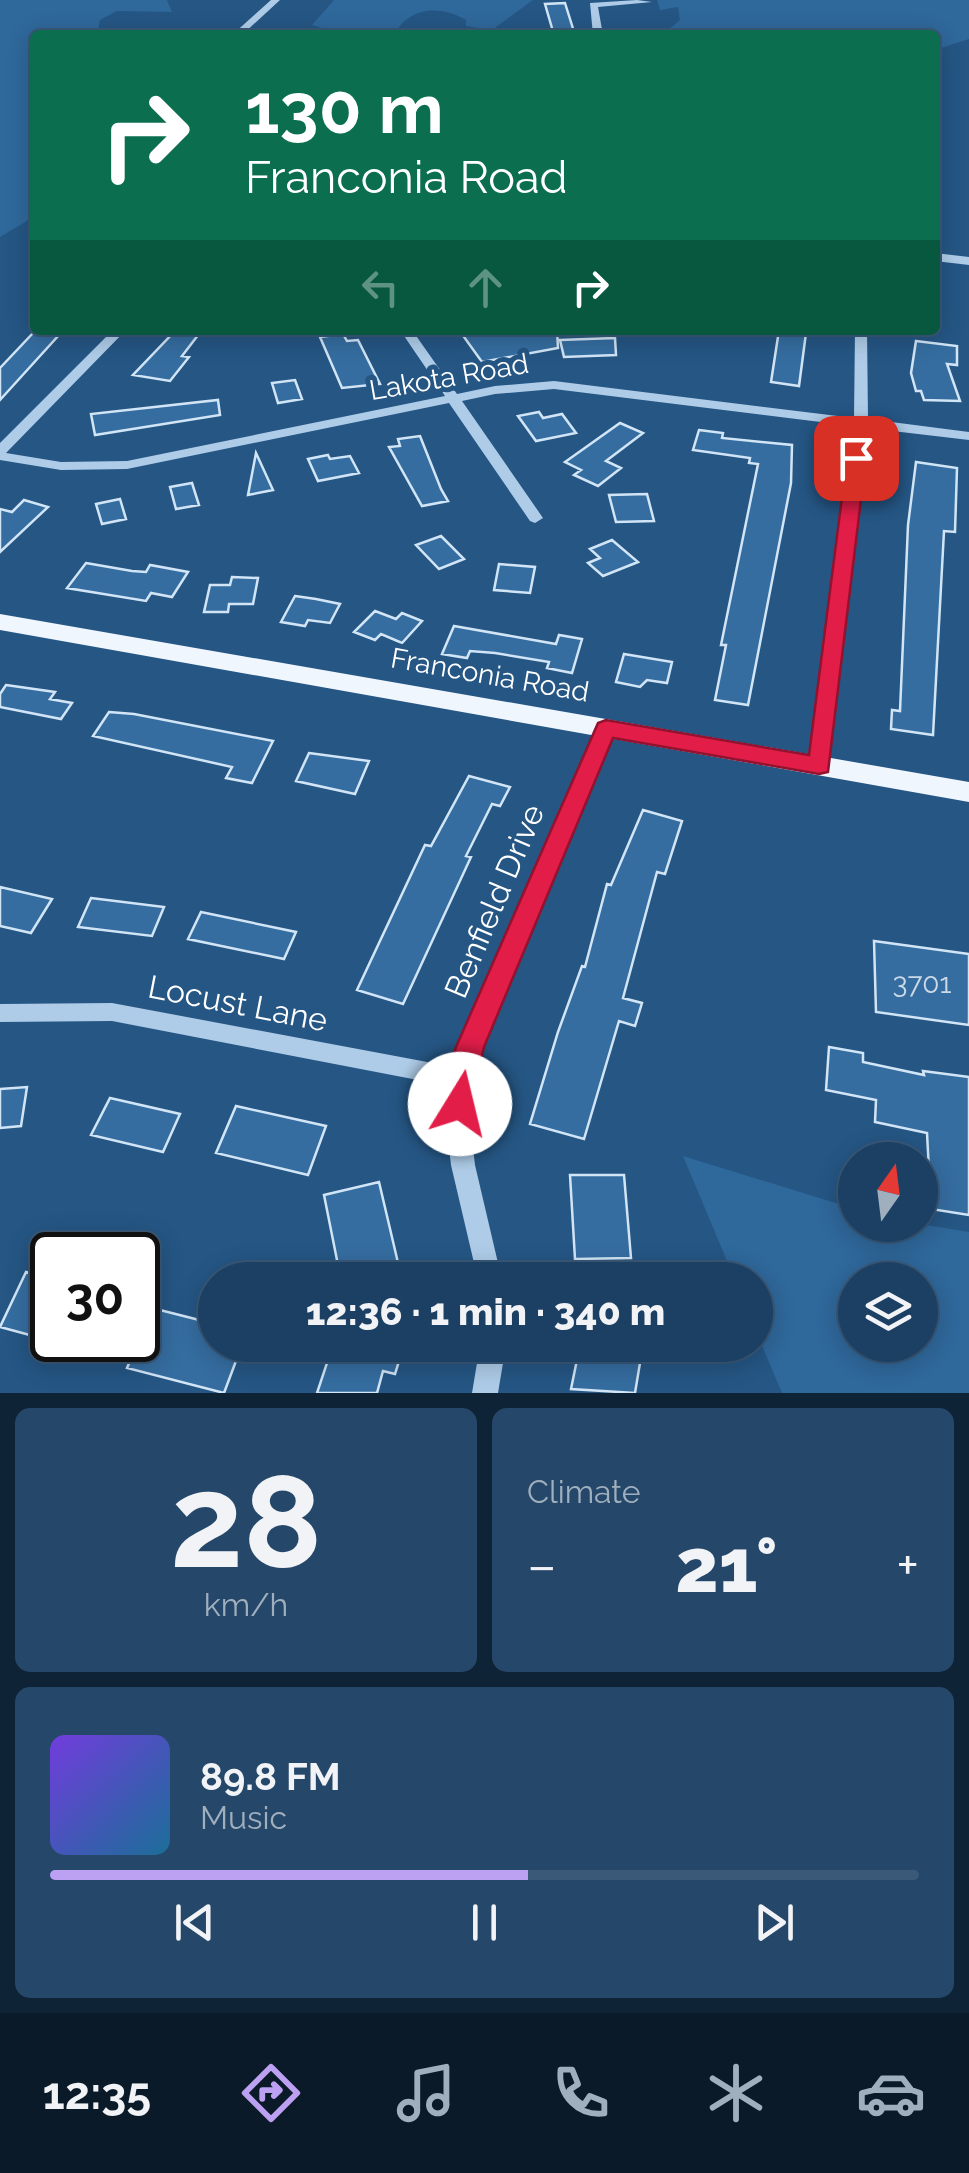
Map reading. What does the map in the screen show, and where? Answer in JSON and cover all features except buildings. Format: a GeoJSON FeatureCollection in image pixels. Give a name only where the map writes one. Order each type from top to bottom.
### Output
{"type":"FeatureCollection","features":[{"type":"Feature","properties":{"kind":"main road","name":"Franconia Road"},"geometry":{"type":"LineString","coordinates":[[0,622],[969,792]]}},
{"type":"Feature","properties":{"kind":"street"},"geometry":{"type":"LineString","coordinates":[[241,30],[273,0]]}},
{"type":"Feature","properties":{"kind":"street"},"geometry":{"type":"LineString","coordinates":[[597,30],[593,5],[648,2]]}},
{"type":"Feature","properties":{"kind":"street"},"geometry":{"type":"LineString","coordinates":[[940,258],[969,261]]}},
{"type":"Feature","properties":{"kind":"street"},"geometry":{"type":"LineString","coordinates":[[0,453],[115,335]]}},
{"type":"Feature","properties":{"kind":"street"},"geometry":{"type":"LineString","coordinates":[[409,335],[536,518]]}},
{"type":"Feature","properties":{"kind":"street"},"geometry":{"type":"LineString","coordinates":[[819,766],[860,422],[862,335]]}},
{"type":"Feature","properties":{"kind":"street","name":"Lakota Road"},"geometry":{"type":"LineString","coordinates":[[0,453],[61,466],[127,464],[517,387],[573,386],[969,436]]}},
{"type":"Feature","properties":{"kind":"street","name":"Benfield Drive"},"geometry":{"type":"LineString","coordinates":[[486,1262],[462,1165],[461,1078],[470,1047],[606,728]]}},
{"type":"Feature","properties":{"kind":"street","name":"Locust Lane"},"geometry":{"type":"LineString","coordinates":[[0,1014],[112,1012],[461,1078]]}},
{"type":"Feature","properties":{"kind":"street"},"geometry":{"type":"LineString","coordinates":[[485,1393],[490,1362]]}},
{"type":"Feature","properties":{"kind":"shaded area"},"geometry":{"type":"Polygon","coordinates":[[[0,0],[167,0],[172,12],[117,11],[100,20],[98,30],[30,30],[30,219],[0,237],[0,0]]]}},
{"type":"Feature","properties":{"kind":"shaded area"},"geometry":{"type":"Polygon","coordinates":[[[334,0],[533,0],[492,30],[466,26],[466,20],[456,15],[436,11],[408,18],[397,30],[329,30],[312,25],[334,0]]]}},
{"type":"Feature","properties":{"kind":"shaded area"},"geometry":{"type":"Polygon","coordinates":[[[657,0],[969,0],[969,39],[940,48],[940,30],[668,30],[680,20],[678,7],[660,10],[657,0]]]}},
{"type":"Feature","properties":{"kind":"shaded area"},"geometry":{"type":"Polygon","coordinates":[[[683,1156],[838,1204],[838,1242],[938,1242],[938,1227],[969,1232],[969,1393],[782,1393],[769,1362],[773,1362],[773,1262],[727,1262],[683,1156]]]}},
{"type":"Feature","properties":{"kind":"route"},"geometry":{"type":"LineString","coordinates":[[460,1104],[461,1078],[470,1047],[606,728],[819,766],[856,458]]}}]}
